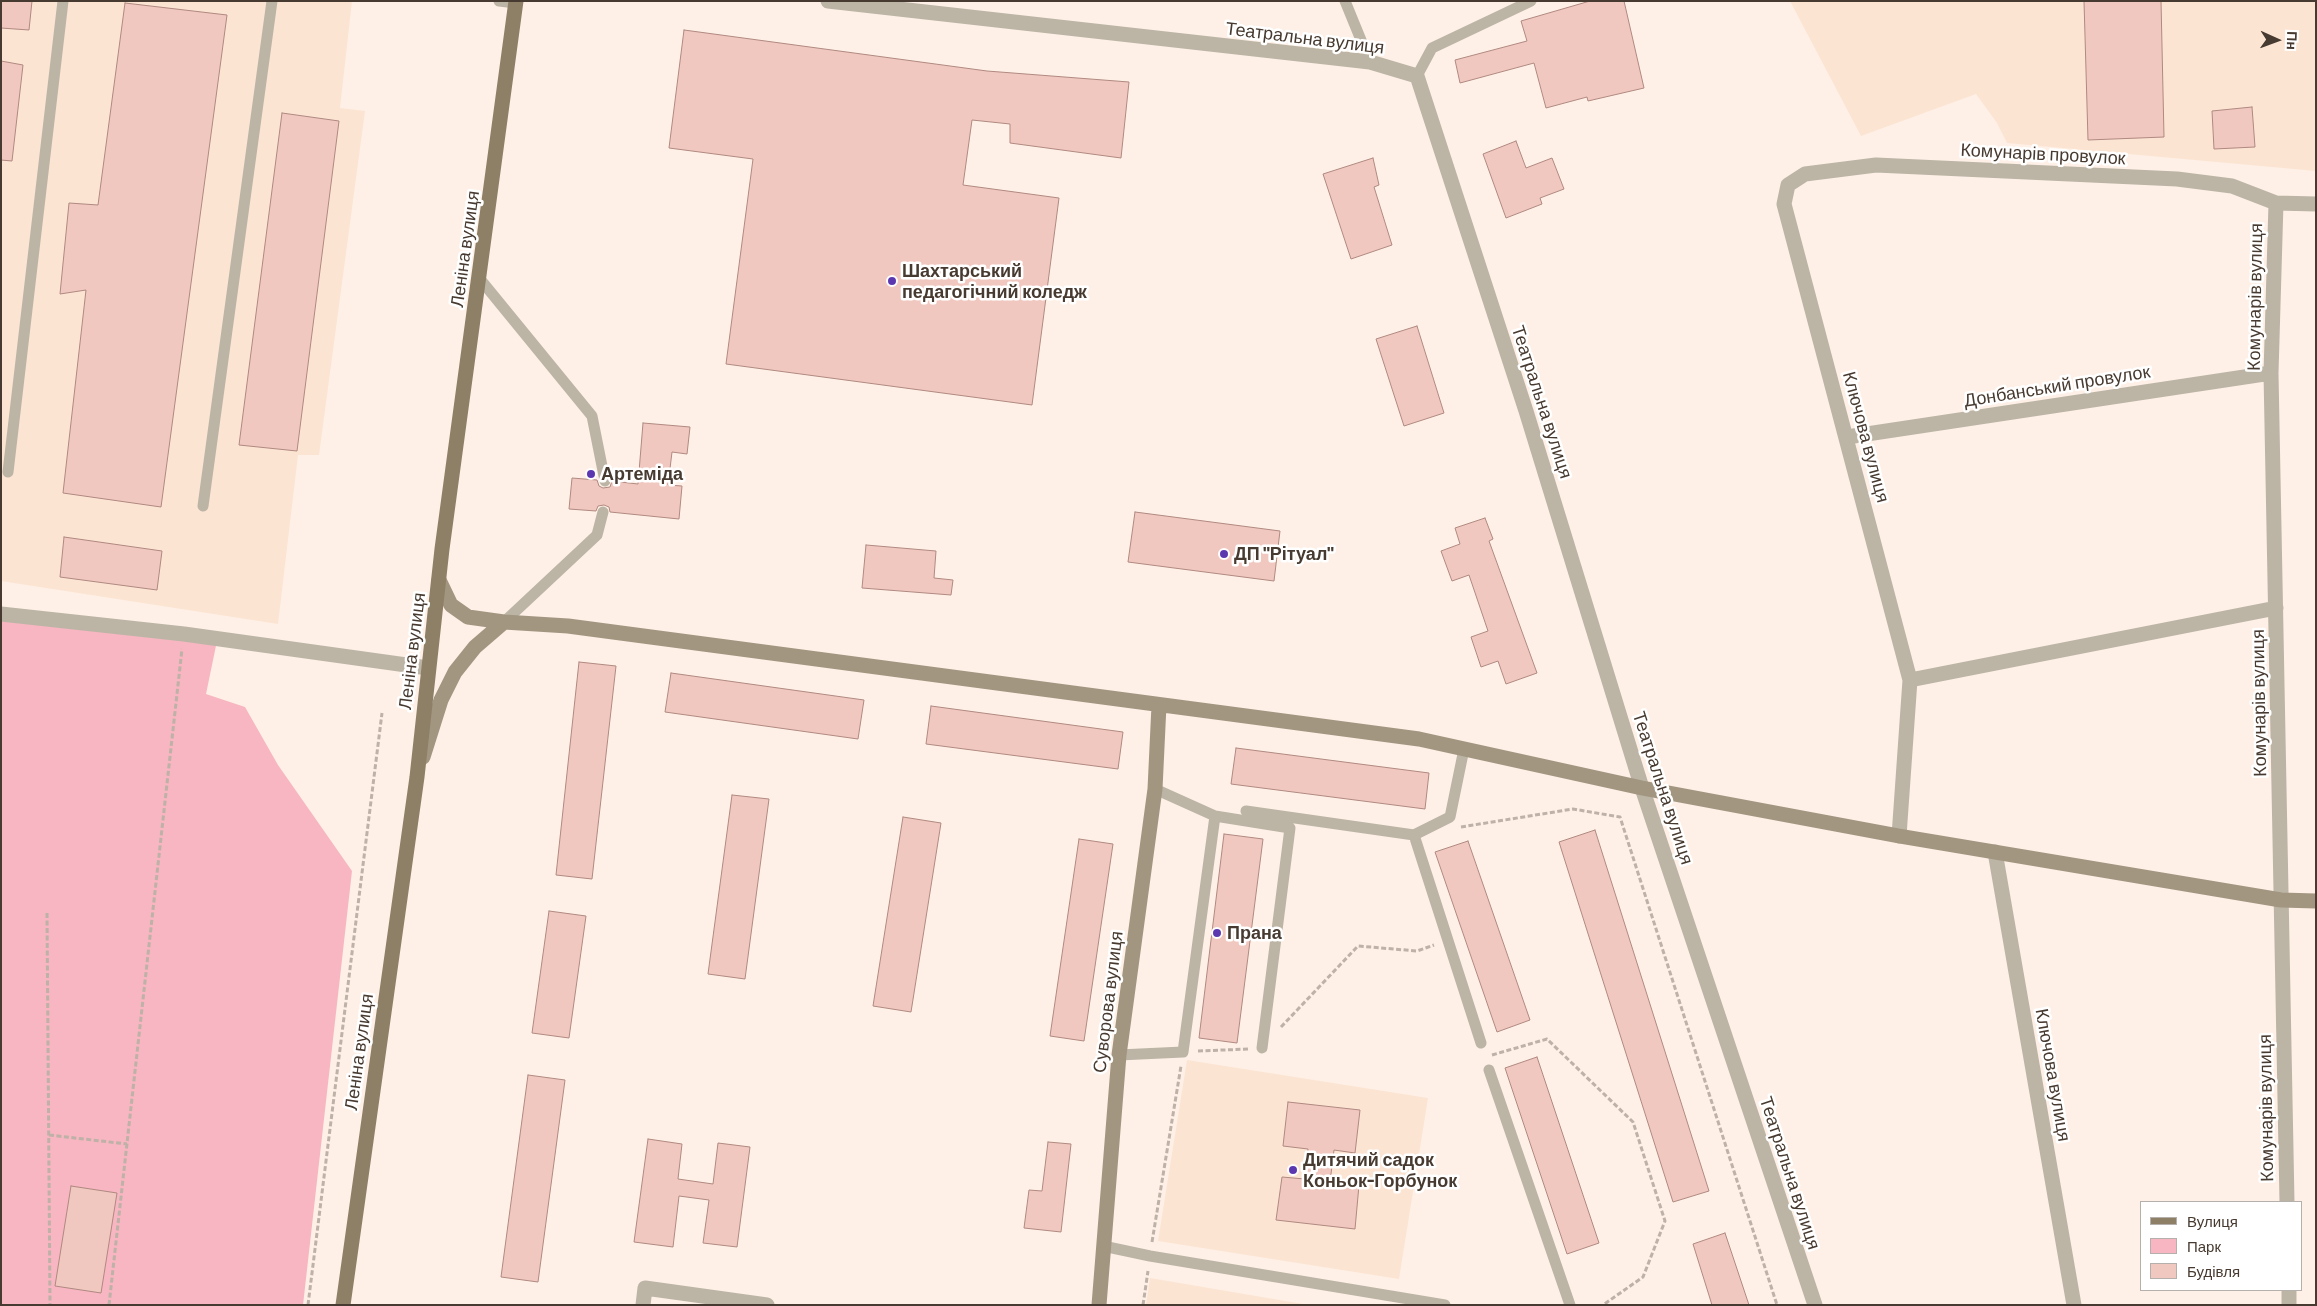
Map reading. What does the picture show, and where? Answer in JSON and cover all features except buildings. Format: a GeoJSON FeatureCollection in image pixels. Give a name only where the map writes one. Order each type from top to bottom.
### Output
{"type":"FeatureCollection","features":[{"type":"Feature","properties":{"kind":"main road","name":"Леніна вулиця"},"geometry":{"type":"LineString","coordinates":[[343,1305],[416,777],[439,580],[516,2]]}},
{"type":"Feature","properties":{"kind":"street","name":"Театральна вулиця"},"geometry":{"type":"LineString","coordinates":[[828,1],[908,6],[1370,62],[1417,76],[1526,411],[1642,788],[1815,1305]]}},
{"type":"Feature","properties":{"kind":"street","name":"Комунарів провулок"},"geometry":{"type":"LineString","coordinates":[[1784,204],[1788,185],[1806,174],[1876,165],[2177,179],[2232,186],[2276,203],[2316,204]]}},
{"type":"Feature","properties":{"kind":"street","name":"Комунарів вулиця"},"geometry":{"type":"LineString","coordinates":[[2276,203],[2271,373],[2287,1201]]}},
{"type":"Feature","properties":{"kind":"street","name":"Ключова вулиця"},"geometry":{"type":"LineString","coordinates":[[1784,204],[1910,680],[1899,836]]}},
{"type":"Feature","properties":{"kind":"street","name":"Донбанський провулок"},"geometry":{"type":"LineString","coordinates":[[1847,437],[2271,373]]}},
{"type":"Feature","properties":{"kind":"street"},"geometry":{"type":"LineString","coordinates":[[439,580],[451,605],[468,617],[504,622],[568,626],[1419,739],[1642,788],[1899,836],[2281,900],[2316,901]]}},
{"type":"Feature","properties":{"kind":"street"},"geometry":{"type":"LineString","coordinates":[[1910,680],[2276,608]]}},
{"type":"Feature","properties":{"kind":"street"},"geometry":{"type":"LineString","coordinates":[[1,614],[184,634],[428,668]]}},
{"type":"Feature","properties":{"kind":"street"},"geometry":{"type":"LineString","coordinates":[[416,777],[441,700],[455,672],[475,647],[504,622]]}},
{"type":"Feature","properties":{"kind":"street","name":"Суворова вулиця"},"geometry":{"type":"LineString","coordinates":[[1099,1305],[1119,1055],[1155,789],[1159,705]]}},
{"type":"Feature","properties":{"kind":"street","name":"Ключова вулиця"},"geometry":{"type":"LineString","coordinates":[[1995,852],[2074,1305]]}},
{"type":"Feature","properties":{"kind":"street"},"geometry":{"type":"LineString","coordinates":[[644,1305],[645,1288],[767,1305]]}},
{"type":"Feature","properties":{"kind":"street"},"geometry":{"type":"LineString","coordinates":[[2288,1291],[2289,1305]]}},
{"type":"Feature","properties":{"kind":"lane"},"geometry":{"type":"LineString","coordinates":[[8,472],[63,1]]}},
{"type":"Feature","properties":{"kind":"lane"},"geometry":{"type":"LineString","coordinates":[[202,506],[272,1]]}},
{"type":"Feature","properties":{"kind":"lane"},"geometry":{"type":"LineString","coordinates":[[499,1],[516,2]]}},
{"type":"Feature","properties":{"kind":"lane"},"geometry":{"type":"LineString","coordinates":[[1345,1],[1370,62]]}},
{"type":"Feature","properties":{"kind":"lane"},"geometry":{"type":"LineString","coordinates":[[1417,76],[1432,48],[1531,1]]}},
{"type":"Feature","properties":{"kind":"lane"},"geometry":{"type":"LineString","coordinates":[[480,279],[592,416],[605,481]]}},
{"type":"Feature","properties":{"kind":"lane"},"geometry":{"type":"LineString","coordinates":[[504,622],[598,535],[603,512]]}},
{"type":"Feature","properties":{"kind":"lane"},"geometry":{"type":"LineString","coordinates":[[1246,811],[1414,835],[1450,816],[1464,749]]}},
{"type":"Feature","properties":{"kind":"lane"},"geometry":{"type":"LineString","coordinates":[[1155,789],[1215,816],[1290,828],[1262,1048]]}},
{"type":"Feature","properties":{"kind":"lane"},"geometry":{"type":"LineString","coordinates":[[1119,1055],[1183,1052],[1215,816]]}},
{"type":"Feature","properties":{"kind":"lane"},"geometry":{"type":"LineString","coordinates":[[1414,835],[1481,1043]]}},
{"type":"Feature","properties":{"kind":"lane"},"geometry":{"type":"LineString","coordinates":[[1489,1070],[1570,1305]]}},
{"type":"Feature","properties":{"kind":"lane"},"geometry":{"type":"LineString","coordinates":[[1103,1246],[1150,1256],[1445,1305]]}},
{"type":"Feature","properties":{"kind":"path"},"geometry":{"type":"LineString","coordinates":[[109,1305],[184,634]]}},
{"type":"Feature","properties":{"kind":"path"},"geometry":{"type":"LineString","coordinates":[[308,1305],[382,713]]}},
{"type":"Feature","properties":{"kind":"path"},"geometry":{"type":"LineString","coordinates":[[1451,829],[1573,809],[1620,817],[1777,1305]]}},
{"type":"Feature","properties":{"kind":"path"},"geometry":{"type":"LineString","coordinates":[[47,912],[50,1305]]}},
{"type":"Feature","properties":{"kind":"path"},"geometry":{"type":"LineString","coordinates":[[1281,1028],[1358,946],[1417,951],[1448,940]]}},
{"type":"Feature","properties":{"kind":"path"},"geometry":{"type":"LineString","coordinates":[[1486,1057],[1546,1039],[1633,1122],[1665,1221],[1643,1277],[1603,1305]]}},
{"type":"Feature","properties":{"kind":"path"},"geometry":{"type":"LineString","coordinates":[[1143,1305],[1183,1052],[1262,1048]]}},
{"type":"Feature","properties":{"kind":"path"},"geometry":{"type":"LineString","coordinates":[[48,1135],[127,1144]]}},
{"type":"Feature","properties":{"kind":"shaded area"},"geometry":{"type":"Polygon","coordinates":[[[1,1],[352,1],[340,108],[365,111],[319,455],[298,455],[278,624],[1,581],[1,1]]]}},
{"type":"Feature","properties":{"kind":"shaded area"},"geometry":{"type":"Polygon","coordinates":[[[1790,1],[2316,1],[2316,171],[2007,143],[1997,123],[1976,94],[1861,136],[1790,1]]]}},
{"type":"Feature","properties":{"kind":"shaded area","name":"Дитячий садок Коньок-Горбунок"},"geometry":{"type":"Polygon","coordinates":[[[1187,1060],[1428,1098],[1399,1279],[1158,1241],[1187,1060]]]}},
{"type":"Feature","properties":{"kind":"shaded area"},"geometry":{"type":"Polygon","coordinates":[[[1150,1278],[1309,1305],[1146,1305],[1150,1278]]]}},
{"type":"Feature","properties":{"kind":"green space"},"geometry":{"type":"Polygon","coordinates":[[[1,611],[218,636],[206,694],[245,707],[278,765],[352,871],[303,1305],[1,1305],[1,611]]]}},
{"type":"Feature","properties":{"kind":"place","name":"Шахтарський педагогічний коледж"},"geometry":{"type":"Point","coordinates":[892,281]}},
{"type":"Feature","properties":{"kind":"place","name":"Артеміда"},"geometry":{"type":"Point","coordinates":[591,474]}},
{"type":"Feature","properties":{"kind":"place","name":"ДП \"Рітуал\""},"geometry":{"type":"Point","coordinates":[1224,554]}},
{"type":"Feature","properties":{"kind":"place","name":"Прана"},"geometry":{"type":"Point","coordinates":[1217,933]}},
{"type":"Feature","properties":{"kind":"place","name":"Дитячий садок Коньок-Горбунок"},"geometry":{"type":"Point","coordinates":[1293,1170]}}]}
